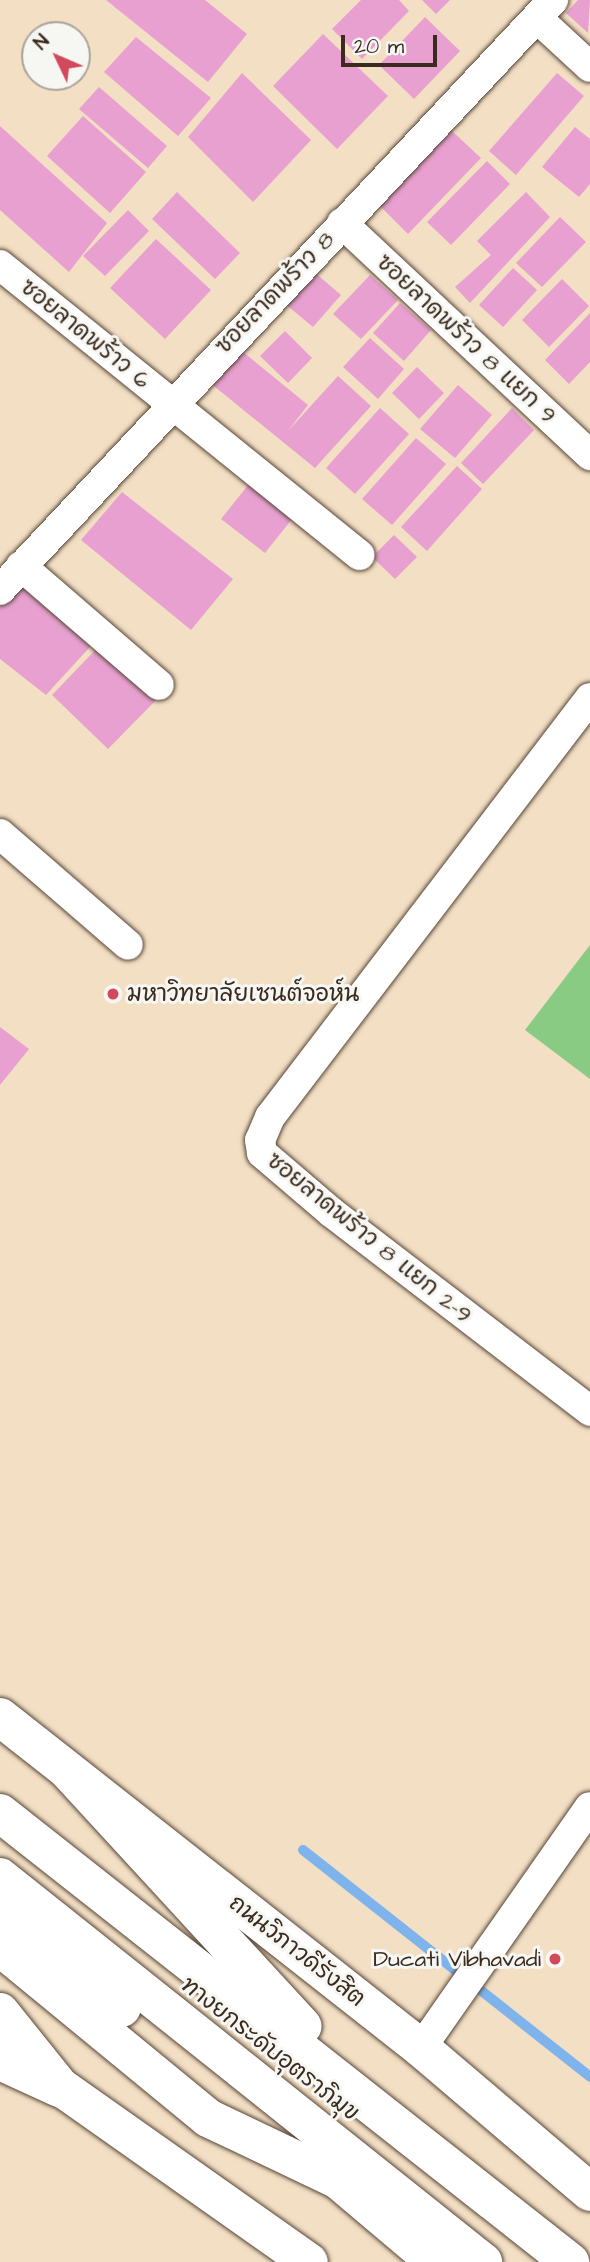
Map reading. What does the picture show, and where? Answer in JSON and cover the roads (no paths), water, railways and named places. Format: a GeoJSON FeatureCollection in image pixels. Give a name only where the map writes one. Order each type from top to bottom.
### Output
{"type":"FeatureCollection","features":[{"type":"Feature","properties":{"kind":"main road","name":"ถนนวิภาวดีรังสิต"},"geometry":{"type":"LineString","coordinates":[[0,1717],[421,2048],[590,2192]]}},
{"type":"Feature","properties":{"kind":"main road"},"geometry":{"type":"LineString","coordinates":[[67,1770],[379,2110]]}},
{"type":"Feature","properties":{"kind":"main road"},"geometry":{"type":"LineString","coordinates":[[0,1813],[570,2262]]}},
{"type":"Feature","properties":{"kind":"main road","name":"ทางยกระดับอุตราภิมุข"},"geometry":{"type":"LineString","coordinates":[[0,1835],[540,2262]]}},
{"type":"Feature","properties":{"kind":"main road","name":"ทางยกระดับอุตราภิมุข"},"geometry":{"type":"LineString","coordinates":[[0,1877],[483,2262]]}},
{"type":"Feature","properties":{"kind":"main road"},"geometry":{"type":"LineString","coordinates":[[0,1912],[342,2182],[435,2262]]}},
{"type":"Feature","properties":{"kind":"main road"},"geometry":{"type":"LineString","coordinates":[[0,1947],[208,2118],[342,2182]]}},
{"type":"Feature","properties":{"kind":"main road"},"geometry":{"type":"LineString","coordinates":[[0,2012],[62,2089]]}},
{"type":"Feature","properties":{"kind":"main road"},"geometry":{"type":"LineString","coordinates":[[0,2043],[309,2262]]}},
{"type":"Feature","properties":{"kind":"main road"},"geometry":{"type":"LineString","coordinates":[[0,2062],[62,2089]]}},
{"type":"Feature","properties":{"kind":"street"},"geometry":{"type":"LineString","coordinates":[[545,9],[590,67]]}},
{"type":"Feature","properties":{"kind":"street","name":"ซอยลาดพร้าว 8"},"geometry":{"type":"LineString","coordinates":[[0,590],[171,403],[545,9]]}},
{"type":"Feature","properties":{"kind":"street","name":"ซอยลาดพร้าว 8 แยก 9"},"geometry":{"type":"LineString","coordinates":[[342,223],[590,455]]}},
{"type":"Feature","properties":{"kind":"street","name":"ซอยลาดพร้าว 6"},"geometry":{"type":"LineString","coordinates":[[0,265],[360,555]]}},
{"type":"Feature","properties":{"kind":"street"},"geometry":{"type":"LineString","coordinates":[[21,566],[159,685]]}},
{"type":"Feature","properties":{"kind":"street","name":"ซอยลาดพร้าว 8 แยก 2-9"},"geometry":{"type":"LineString","coordinates":[[590,698],[270,1117],[260,1140],[262,1153],[331,1212],[590,1412]]}},
{"type":"Feature","properties":{"kind":"street"},"geometry":{"type":"LineString","coordinates":[[0,834],[128,945]]}},
{"type":"Feature","properties":{"kind":"street"},"geometry":{"type":"LineString","coordinates":[[421,2048],[458,1990],[590,1807]]}},
{"type":"Feature","properties":{"kind":"waterway"},"geometry":{"type":"LineString","coordinates":[[303,1850],[590,2077]]}},
{"type":"Feature","properties":{"kind":"place","name":"มหาวิทยาลัยเซนต์จอห์น"},"geometry":{"type":"Point","coordinates":[113,994]}},
{"type":"Feature","properties":{"kind":"place","name":"Ducati Vibhavadi"},"geometry":{"type":"Point","coordinates":[555,1959]}}]}
